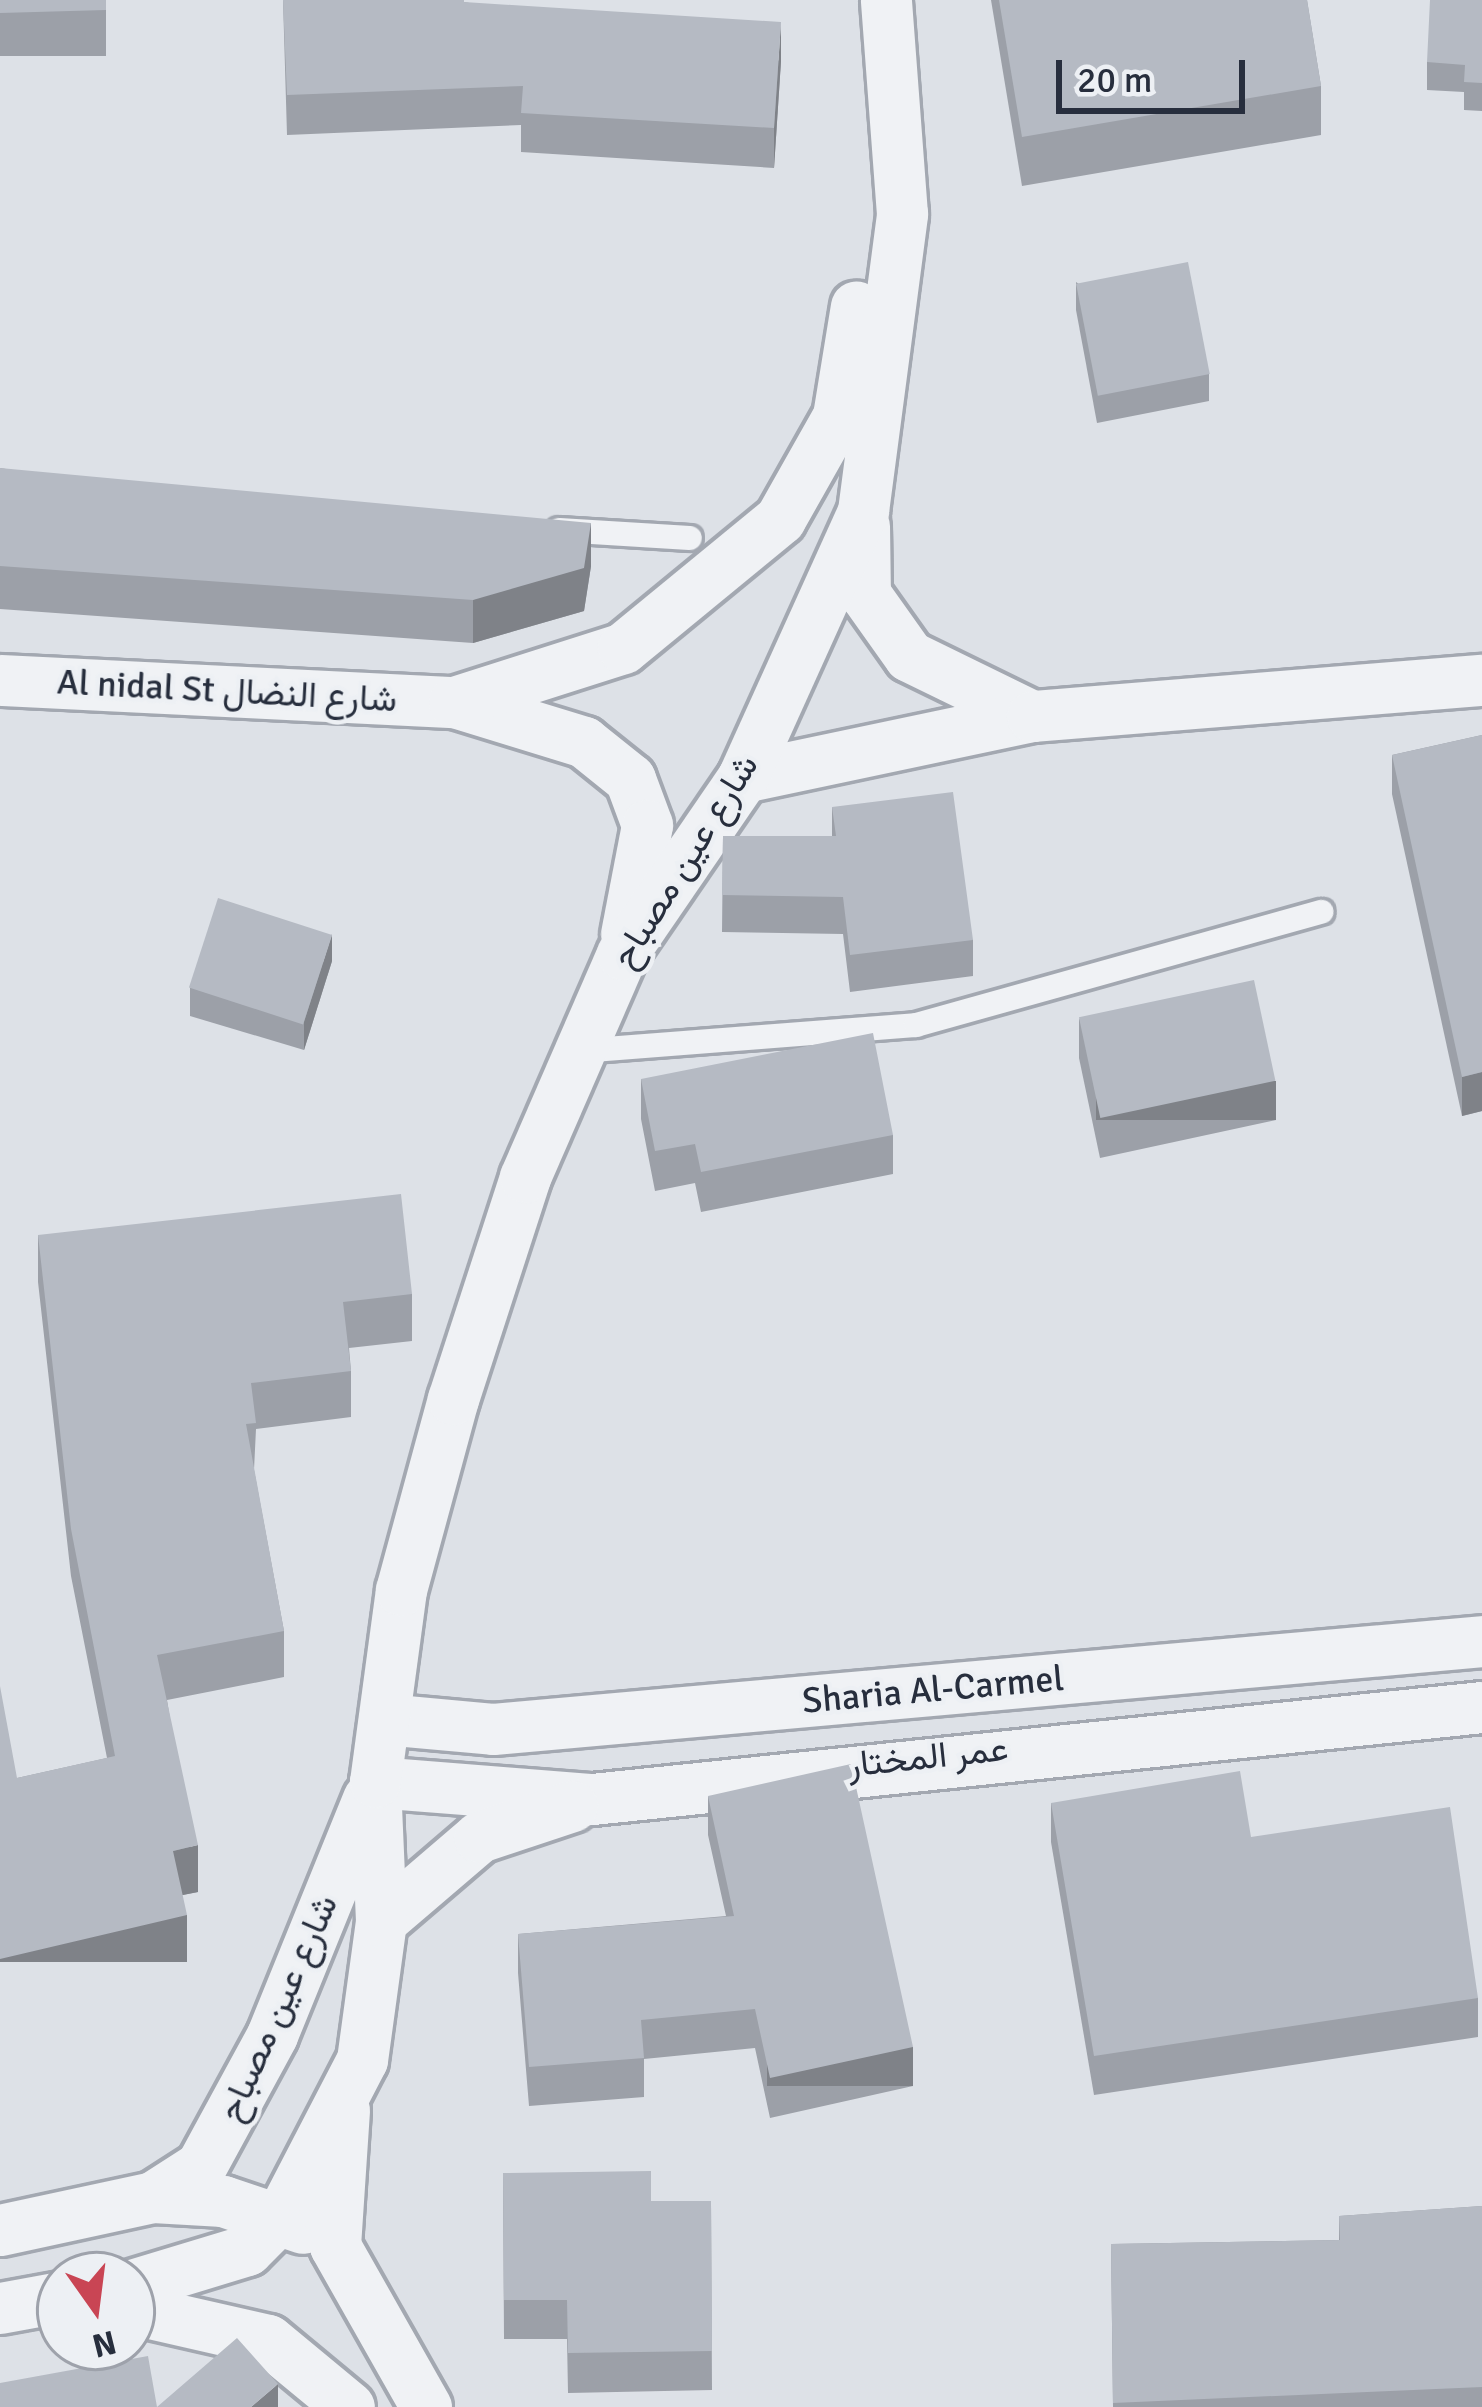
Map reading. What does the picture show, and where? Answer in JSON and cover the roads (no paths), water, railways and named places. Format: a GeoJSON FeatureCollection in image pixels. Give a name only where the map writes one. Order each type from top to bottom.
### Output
{"type":"FeatureCollection","features":[{"type":"Feature","properties":{"kind":"street","name":"شارع عين مصباح"},"geometry":{"type":"LineString","coordinates":[[156,2278],[247,2250],[281,2216],[344,2110],[362,2060],[381,1921],[375,1782],[401,1590],[453,1399],[580,1051],[622,954],[743,777],[863,511],[902,214],[891,23]]}},
{"type":"Feature","properties":{"kind":"street"},"geometry":{"type":"LineString","coordinates":[[454,702],[623,648],[780,519],[838,416],[891,23]]}},
{"type":"Feature","properties":{"kind":"street"},"geometry":{"type":"LineString","coordinates":[[863,511],[865,594],[910,656],[1032,716]]}},
{"type":"Feature","properties":{"kind":"street","name":"Al nidal St شارع النضال"},"geometry":{"type":"LineString","coordinates":[[0,680],[454,702]]}},
{"type":"Feature","properties":{"kind":"street"},"geometry":{"type":"LineString","coordinates":[[743,777],[1032,716],[1482,680]]}},
{"type":"Feature","properties":{"kind":"street"},"geometry":{"type":"LineString","coordinates":[[454,702],[584,742],[630,779],[646,824],[622,954]]}},
{"type":"Feature","properties":{"kind":"street","name":"Sharia Al-Carmel"},"geometry":{"type":"LineString","coordinates":[[384,1719],[493,1729],[1482,1641]]}},
{"type":"Feature","properties":{"kind":"street","name":"عمر المختار"},"geometry":{"type":"LineString","coordinates":[[375,1782],[592,1799],[1482,1707]]}},
{"type":"Feature","properties":{"kind":"street","name":"شارع عين مصباح"},"geometry":{"type":"LineString","coordinates":[[0,2230],[153,2197],[201,2165],[233,2115],[375,1782]]}},
{"type":"Feature","properties":{"kind":"street"},"geometry":{"type":"LineString","coordinates":[[381,1921],[479,1837],[592,1799]]}},
{"type":"Feature","properties":{"kind":"street"},"geometry":{"type":"LineString","coordinates":[[335,2246],[344,2110]]}},
{"type":"Feature","properties":{"kind":"street"},"geometry":{"type":"LineString","coordinates":[[153,2197],[281,2216],[335,2246],[426,2407]]}},
{"type":"Feature","properties":{"kind":"street"},"geometry":{"type":"LineString","coordinates":[[0,2308],[36,2302]]}},
{"type":"Feature","properties":{"kind":"street"},"geometry":{"type":"LineString","coordinates":[[156,2314],[268,2340],[349,2407]]}},
{"type":"Feature","properties":{"kind":"lane"},"geometry":{"type":"LineString","coordinates":[[526,528],[690,538]]}},
{"type":"Feature","properties":{"kind":"lane"},"geometry":{"type":"LineString","coordinates":[[580,1051],[916,1025],[1322,912]]}}]}
